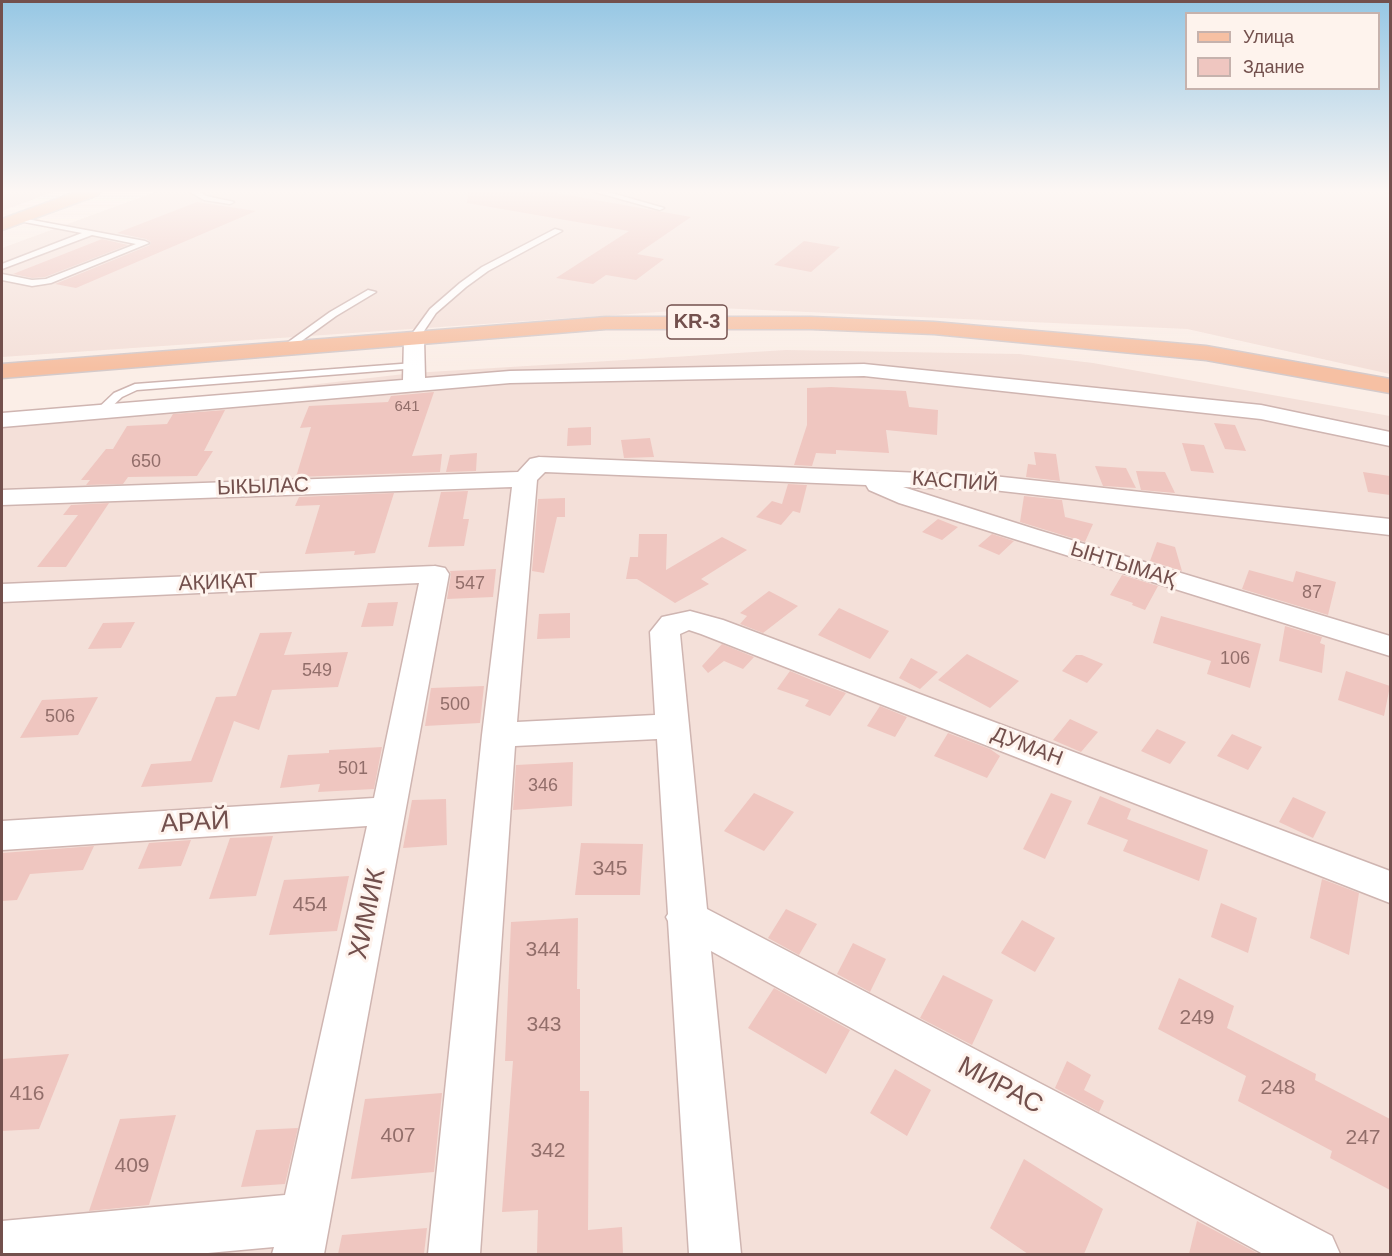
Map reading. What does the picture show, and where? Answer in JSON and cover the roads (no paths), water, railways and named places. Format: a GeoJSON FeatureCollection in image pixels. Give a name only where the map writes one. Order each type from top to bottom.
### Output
{"type":"FeatureCollection","features":[{"type":"Feature","properties":{"kind":"main road","name":"KR-3"},"geometry":{"type":"LineString","coordinates":[[2,371],[606,322],[811,323],[934,328],[1206,353],[1390,386]]}},
{"type":"Feature","properties":{"kind":"street"},"geometry":{"type":"LineString","coordinates":[[414,338],[414,375]]}},
{"type":"Feature","properties":{"kind":"street"},"geometry":{"type":"LineString","coordinates":[[2,420],[101,411],[414,375],[510,376],[864,370],[1261,412],[1390,439]]}},
{"type":"Feature","properties":{"kind":"street","name":"КАСПИЙ"},"geometry":{"type":"LineString","coordinates":[[525,479],[539,464],[993,483],[1390,527]]}},
{"type":"Feature","properties":{"kind":"street","name":"ЫНТЫМАҚ"},"geometry":{"type":"LineString","coordinates":[[858,476],[930,505],[1390,646]]}},
{"type":"Feature","properties":{"kind":"street"},"geometry":{"type":"LineString","coordinates":[[454,1254],[499,735],[525,479]]}},
{"type":"Feature","properties":{"kind":"street","name":"ЫКЫЛАС"},"geometry":{"type":"LineString","coordinates":[[2,497],[525,479]]}},
{"type":"Feature","properties":{"kind":"street","name":"АҚИҚАТ"},"geometry":{"type":"LineString","coordinates":[[2,592],[435,574]]}},
{"type":"Feature","properties":{"kind":"street","name":"ХИМИК"},"geometry":{"type":"LineString","coordinates":[[301,1237],[389,812],[435,574]]}},
{"type":"Feature","properties":{"kind":"street","name":"ДУМАН"},"geometry":{"type":"LineString","coordinates":[[672,726],[665,632],[673,624],[690,620],[1390,887]]}},
{"type":"Feature","properties":{"kind":"street"},"geometry":{"type":"LineString","coordinates":[[499,735],[672,726],[715,1254]]}},
{"type":"Feature","properties":{"kind":"street","name":"АРАЙ"},"geometry":{"type":"LineString","coordinates":[[2,835],[389,812]]}},
{"type":"Feature","properties":{"kind":"street","name":"МИРАС"},"geometry":{"type":"LineString","coordinates":[[686,917],[1314,1254]]}},
{"type":"Feature","properties":{"kind":"street"},"geometry":{"type":"LineString","coordinates":[[2,1247],[301,1237]]}},
{"type":"Feature","properties":{"kind":"lane"},"geometry":{"type":"LineString","coordinates":[[2,267],[44,251]]}},
{"type":"Feature","properties":{"kind":"lane"},"geometry":{"type":"LineString","coordinates":[[2,277],[32,283],[48,281],[126,251]]}},
{"type":"Feature","properties":{"kind":"lane"},"geometry":{"type":"LineString","coordinates":[[414,338],[433,311],[463,285],[494,264],[520,251]]}},
{"type":"Feature","properties":{"kind":"lane"},"geometry":{"type":"LineString","coordinates":[[285,348],[333,314],[371,292]]}}]}
